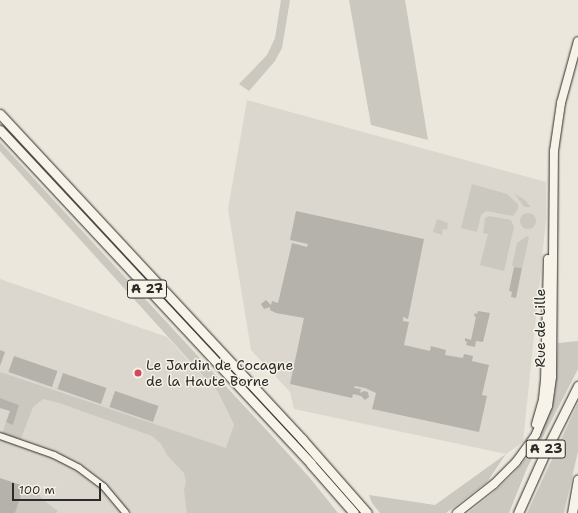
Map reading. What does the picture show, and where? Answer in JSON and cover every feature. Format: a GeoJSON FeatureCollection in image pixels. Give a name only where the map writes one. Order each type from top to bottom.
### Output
{"type":"FeatureCollection","features":[{"type":"Feature","properties":{"kind":"highway","name":"A 27"},"geometry":{"type":"LineString","coordinates":[[0,114],[302,439],[368,513]]}},
{"type":"Feature","properties":{"kind":"highway","name":"A 27"},"geometry":{"type":"LineString","coordinates":[[0,130],[295,447],[354,513]]}},
{"type":"Feature","properties":{"kind":"highway","name":"A 23"},"geometry":{"type":"LineString","coordinates":[[518,513],[549,444],[578,386]]}},
{"type":"Feature","properties":{"kind":"highway"},"geometry":{"type":"LineString","coordinates":[[295,447],[348,513]]}},
{"type":"Feature","properties":{"kind":"highway"},"geometry":{"type":"LineString","coordinates":[[572,513],[578,480]]}},
{"type":"Feature","properties":{"kind":"main road","name":"Rue de Lille"},"geometry":{"type":"LineString","coordinates":[[457,513],[498,481],[524,451],[538,416],[545,381],[547,290],[554,151],[559,111],[578,41]]}},
{"type":"Feature","properties":{"kind":"street"},"geometry":{"type":"LineString","coordinates":[[0,436],[46,452],[79,468],[104,487],[126,513]]}},
{"type":"Feature","properties":{"kind":"shaded area"},"geometry":{"type":"Polygon","coordinates":[[[281,0],[290,0],[282,48],[275,61],[249,91],[239,84],[267,55],[275,38],[281,0]]]}},
{"type":"Feature","properties":{"kind":"shaded area"},"geometry":{"type":"Polygon","coordinates":[[[349,0],[405,0],[428,140],[371,125],[349,0]]]}},
{"type":"Feature","properties":{"kind":"shaded area"},"geometry":{"type":"Polygon","coordinates":[[[247,100],[546,182],[546,220],[523,442],[506,454],[294,409],[290,392],[251,350],[228,209],[247,100]]]}},
{"type":"Feature","properties":{"kind":"shaded area"},"geometry":{"type":"Polygon","coordinates":[[[0,142],[272,436],[310,478],[338,513],[187,513],[184,490],[186,482],[184,473],[167,455],[161,444],[152,436],[59,403],[43,399],[33,407],[21,439],[2,434],[6,422],[13,424],[19,405],[0,398],[0,372],[226,448],[234,425],[218,392],[0,151],[0,142]]]}},
{"type":"Feature","properties":{"kind":"shaded area"},"geometry":{"type":"Polygon","coordinates":[[[472,184],[507,194],[518,204],[518,209],[513,216],[486,211],[481,215],[477,232],[461,228],[472,184]]]}},
{"type":"Feature","properties":{"kind":"shaded area"},"geometry":{"type":"Polygon","coordinates":[[[515,194],[525,200],[531,207],[524,207],[515,194]]]}},
{"type":"Feature","properties":{"kind":"shaded area"},"geometry":{"type":"Polygon","coordinates":[[[528,213],[535,218],[536,221],[531,228],[528,229],[521,224],[520,221],[525,214],[528,213]]]}},
{"type":"Feature","properties":{"kind":"shaded area"},"geometry":{"type":"Polygon","coordinates":[[[489,216],[511,220],[514,227],[504,271],[480,265],[488,234],[483,233],[485,218],[489,216]]]}},
{"type":"Feature","properties":{"kind":"shaded area"},"geometry":{"type":"Polygon","coordinates":[[[437,219],[448,223],[447,230],[443,229],[442,235],[433,232],[437,219]]]}},
{"type":"Feature","properties":{"kind":"shaded area"},"geometry":{"type":"Polygon","coordinates":[[[527,236],[529,238],[522,268],[512,266],[517,243],[527,236]]]}},
{"type":"Feature","properties":{"kind":"shaded area"},"geometry":{"type":"Polygon","coordinates":[[[0,279],[167,337],[218,392],[234,425],[207,513],[0,513],[0,279]]]}},
{"type":"Feature","properties":{"kind":"shaded area"},"geometry":{"type":"Polygon","coordinates":[[[578,341],[578,369],[527,468],[509,513],[468,513],[493,493],[514,473],[528,456],[549,415],[555,392],[558,343],[578,341]]]}},
{"type":"Feature","properties":{"kind":"shaded area"},"geometry":{"type":"Polygon","coordinates":[[[578,403],[578,451],[564,513],[527,513],[578,403]]]}},
{"type":"Feature","properties":{"kind":"shaded area"},"geometry":{"type":"Polygon","coordinates":[[[506,454],[487,482],[446,513],[380,513],[372,503],[369,495],[435,505],[506,454]]]}},
{"type":"Feature","properties":{"kind":"shaded area"},"geometry":{"type":"Polygon","coordinates":[[[23,487],[39,494],[43,500],[58,511],[56,513],[15,513],[23,487]]]}},
{"type":"Feature","properties":{"kind":"building"},"geometry":{"type":"Polygon","coordinates":[[[296,211],[424,239],[408,319],[403,317],[403,321],[409,322],[404,345],[430,351],[431,346],[446,350],[445,355],[463,358],[464,354],[473,356],[472,361],[489,365],[482,395],[487,396],[479,432],[372,409],[376,393],[365,388],[355,386],[354,388],[361,389],[360,393],[364,391],[368,392],[369,397],[365,400],[361,396],[353,394],[352,398],[290,384],[304,318],[276,313],[270,310],[270,307],[264,309],[261,304],[266,300],[271,305],[272,301],[278,303],[292,243],[307,247],[308,244],[290,240],[296,211]]]}},
{"type":"Feature","properties":{"kind":"building"},"geometry":{"type":"Polygon","coordinates":[[[514,267],[522,268],[516,298],[511,297],[512,292],[509,291],[514,267]]]}},
{"type":"Feature","properties":{"kind":"building"},"geometry":{"type":"Polygon","coordinates":[[[478,311],[490,313],[483,342],[476,341],[475,347],[466,345],[467,342],[465,341],[465,338],[471,340],[476,317],[474,316],[478,311]]]}},
{"type":"Feature","properties":{"kind":"building"},"geometry":{"type":"Polygon","coordinates":[[[0,350],[5,352],[0,366],[0,350]]]}},
{"type":"Feature","properties":{"kind":"building"},"geometry":{"type":"Polygon","coordinates":[[[14,356],[57,371],[52,387],[8,372],[14,356]]]}},
{"type":"Feature","properties":{"kind":"building"},"geometry":{"type":"Polygon","coordinates":[[[63,373],[106,388],[101,404],[57,389],[63,373]]]}},
{"type":"Feature","properties":{"kind":"building"},"geometry":{"type":"Polygon","coordinates":[[[115,391],[158,406],[153,422],[109,407],[115,391]]]}},
{"type":"Feature","properties":{"kind":"building"},"geometry":{"type":"Polygon","coordinates":[[[0,398],[19,405],[13,425],[6,422],[10,411],[0,408],[0,398]]]}},
{"type":"Feature","properties":{"kind":"building"},"geometry":{"type":"Polygon","coordinates":[[[0,478],[24,486],[15,513],[0,513],[0,478]]]}},
{"type":"Feature","properties":{"kind":"place","name":"Le Jardin de Cocagne de la Haute Borne"},"geometry":{"type":"Point","coordinates":[138,373]}}]}
